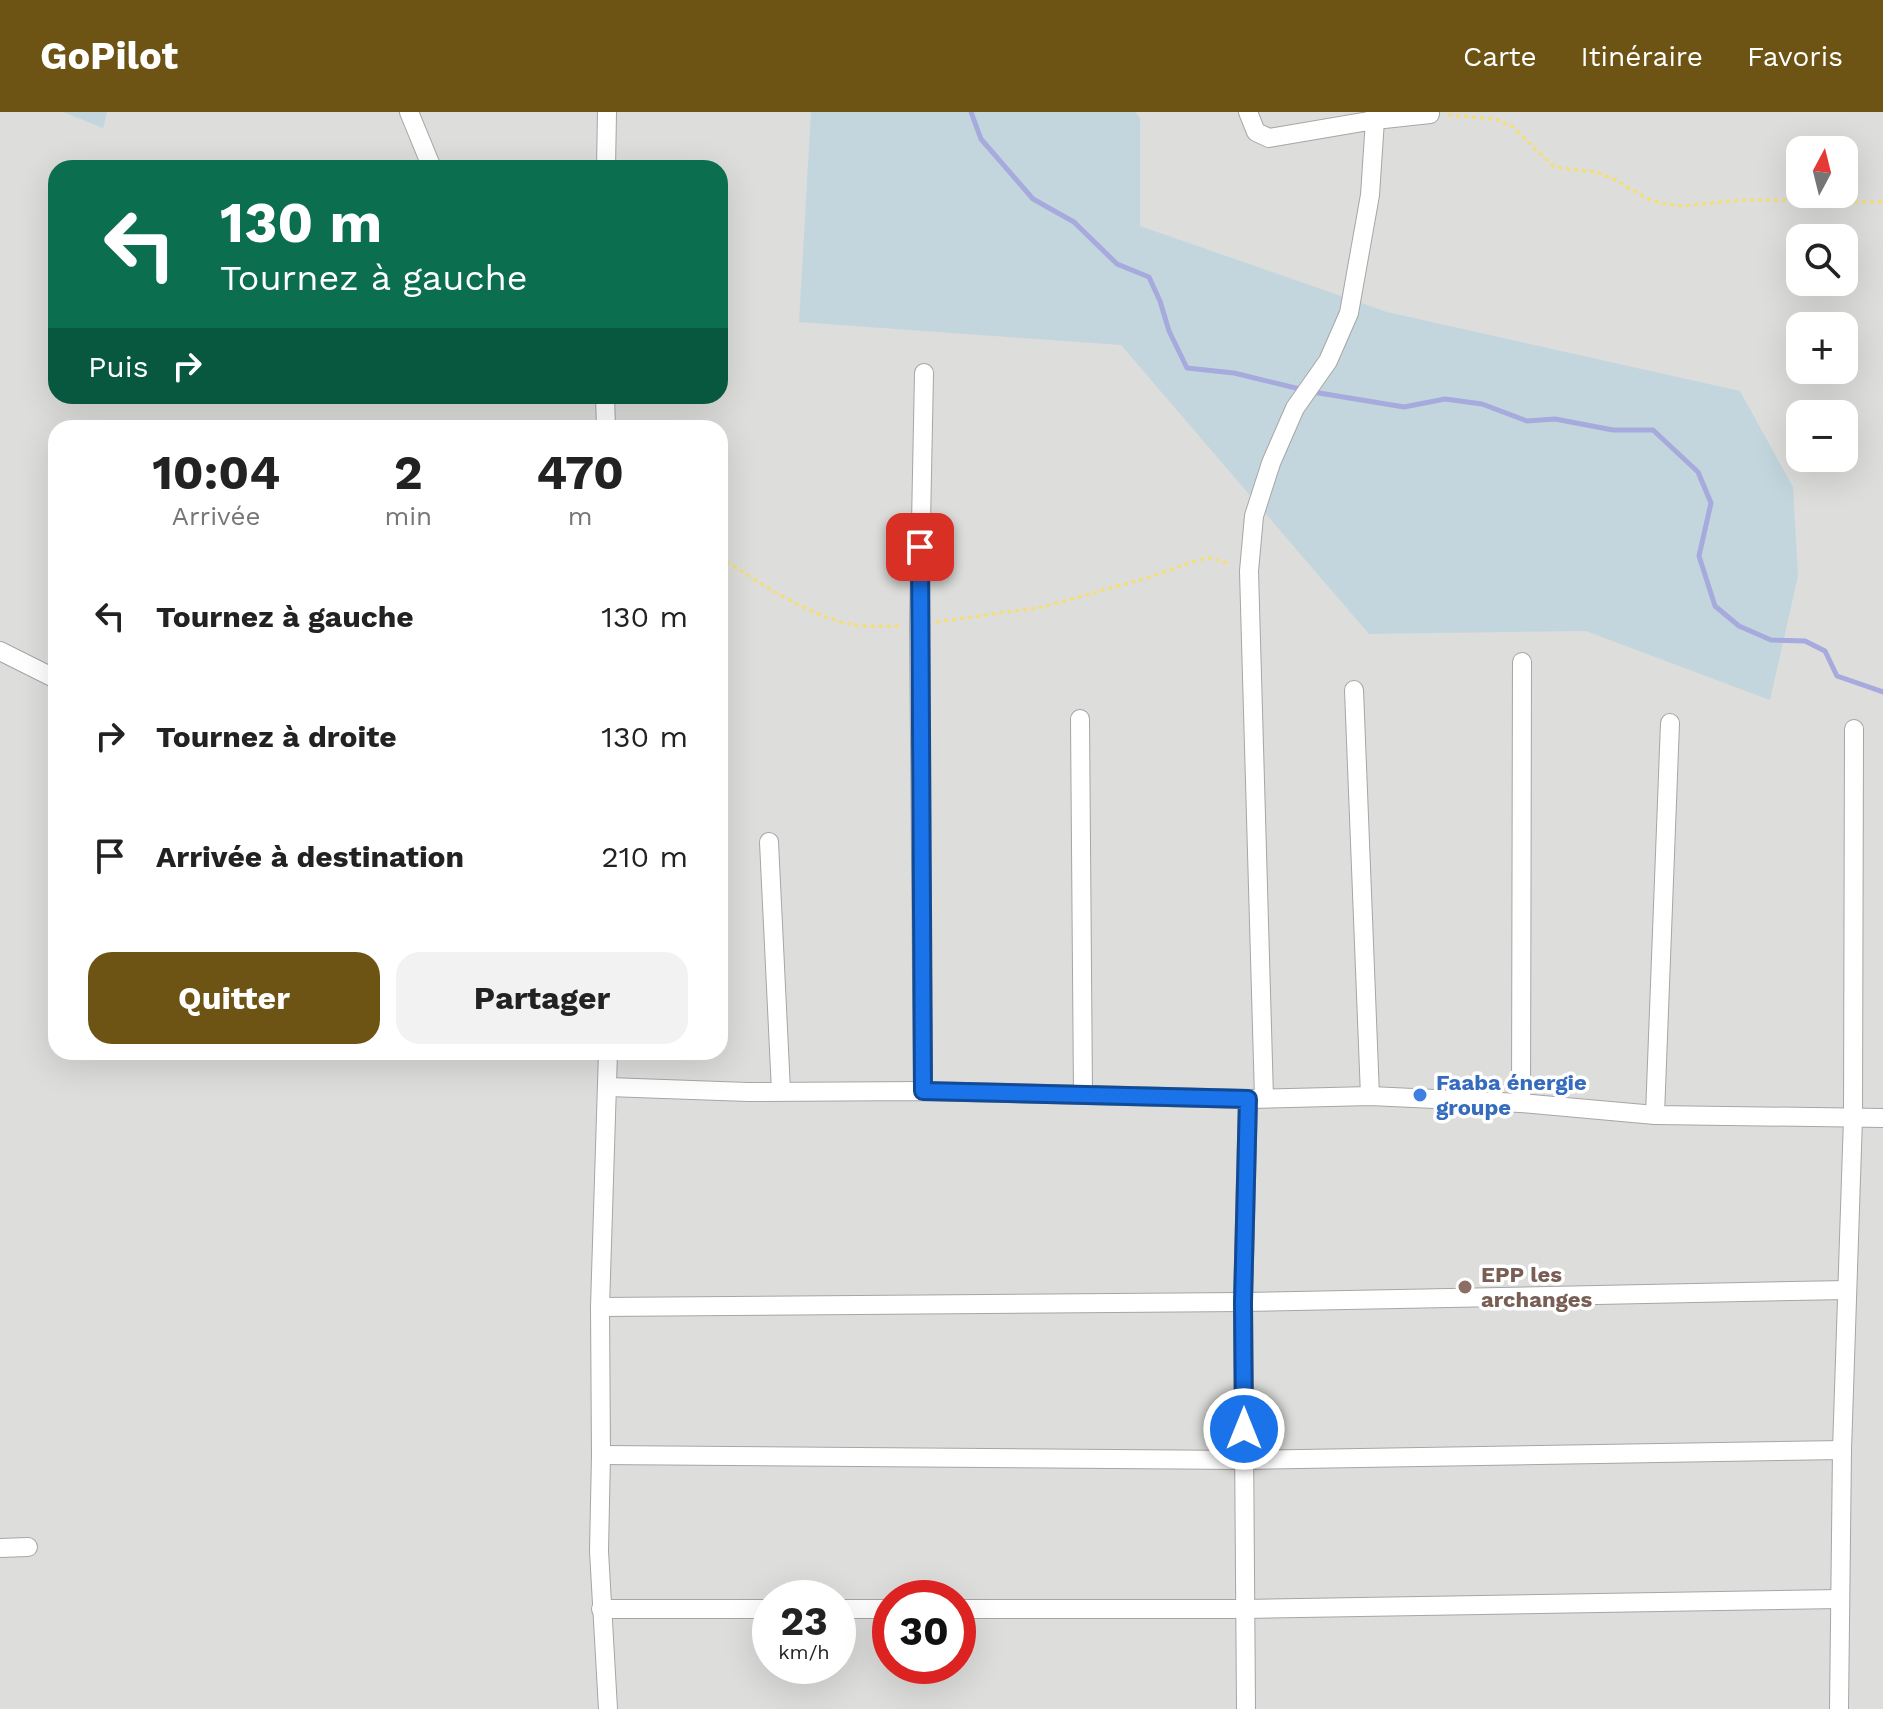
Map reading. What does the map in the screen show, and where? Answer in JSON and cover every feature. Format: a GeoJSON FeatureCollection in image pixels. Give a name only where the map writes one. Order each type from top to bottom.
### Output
{"type":"FeatureCollection","features":[{"type":"Feature","properties":{"kind":"street"},"geometry":{"type":"LineString","coordinates":[[409,112],[429,160]]}},
{"type":"Feature","properties":{"kind":"street"},"geometry":{"type":"LineString","coordinates":[[606,160],[607,112]]}},
{"type":"Feature","properties":{"kind":"street"},"geometry":{"type":"LineString","coordinates":[[1248,112],[1256,132],[1269,138],[1375,116],[1430,114]]}},
{"type":"Feature","properties":{"kind":"street"},"geometry":{"type":"LineString","coordinates":[[1246,1709],[1243,1302],[1256,1098],[1249,571],[1254,516],[1271,463],[1295,408],[1328,361],[1349,313],[1370,195],[1375,116]]}},
{"type":"Feature","properties":{"kind":"street"},"geometry":{"type":"LineString","coordinates":[[923,1091],[919,624],[924,373]]}},
{"type":"Feature","properties":{"kind":"street"},"geometry":{"type":"LineString","coordinates":[[0,651],[48,675]]}},
{"type":"Feature","properties":{"kind":"street"},"geometry":{"type":"LineString","coordinates":[[1521,1103],[1522,662]]}},
{"type":"Feature","properties":{"kind":"street"},"geometry":{"type":"LineString","coordinates":[[1354,690],[1370,1096]]}},
{"type":"Feature","properties":{"kind":"street"},"geometry":{"type":"LineString","coordinates":[[1080,719],[1083,1095]]}},
{"type":"Feature","properties":{"kind":"street"},"geometry":{"type":"LineString","coordinates":[[1655,1115],[1670,723]]}},
{"type":"Feature","properties":{"kind":"street"},"geometry":{"type":"LineString","coordinates":[[1839,1709],[1842,1450],[1853,1118],[1854,729]]}},
{"type":"Feature","properties":{"kind":"street"},"geometry":{"type":"LineString","coordinates":[[769,842],[781,1091]]}},
{"type":"Feature","properties":{"kind":"street"},"geometry":{"type":"LineString","coordinates":[[607,1060],[600,1307],[599,1551],[608,1709]]}},
{"type":"Feature","properties":{"kind":"street"},"geometry":{"type":"LineString","coordinates":[[608,1087],[748,1092],[923,1091],[1256,1098],[1370,1096],[1521,1103],[1655,1115],[1883,1118]]}},
{"type":"Feature","properties":{"kind":"street"},"geometry":{"type":"LineString","coordinates":[[600,1307],[1243,1302],[1847,1290]]}},
{"type":"Feature","properties":{"kind":"street"},"geometry":{"type":"LineString","coordinates":[[601,1455],[1244,1460],[1842,1450]]}},
{"type":"Feature","properties":{"kind":"street"},"geometry":{"type":"LineString","coordinates":[[0,1548],[28,1547]]}},
{"type":"Feature","properties":{"kind":"street"},"geometry":{"type":"LineString","coordinates":[[976,1609],[1245,1609],[1840,1599]]}},
{"type":"Feature","properties":{"kind":"street"},"geometry":{"type":"LineString","coordinates":[[601,1609],[752,1609]]}},
{"type":"Feature","properties":{"kind":"path"},"geometry":{"type":"LineString","coordinates":[[1430,114],[1495,119],[1513,127],[1553,166],[1595,172],[1661,203],[1681,206],[1744,200],[1883,202]]}},
{"type":"Feature","properties":{"kind":"path"},"geometry":{"type":"LineString","coordinates":[[728,562],[816,613],[850,624],[895,627],[1043,607],[1210,558],[1249,571]]}},
{"type":"Feature","properties":{"kind":"shaded area"},"geometry":{"type":"Polygon","coordinates":[[[0,112],[1883,112],[1883,1709],[0,1709],[0,112]]]}},
{"type":"Feature","properties":{"kind":"shaded area"},"geometry":{"type":"Polygon","coordinates":[[[63,112],[107,112],[103,128],[63,112]]]}},
{"type":"Feature","properties":{"kind":"shaded area"},"geometry":{"type":"Polygon","coordinates":[[[811,112],[1135,112],[1140,118],[1140,226],[1387,312],[1740,391],[1793,487],[1798,576],[1770,700],[1586,631],[1369,634],[1121,345],[799,322],[811,112]]]}},
{"type":"Feature","properties":{"kind":"waterway"},"geometry":{"type":"LineString","coordinates":[[971,112],[981,139],[1033,199],[1074,222],[1117,264],[1149,277],[1187,368],[1234,373],[1304,390]]}},
{"type":"Feature","properties":{"kind":"waterway"},"geometry":{"type":"LineString","coordinates":[[1313,392],[1404,407],[1445,399],[1482,404],[1527,421],[1555,419],[1613,430],[1653,430],[1698,472],[1711,503],[1699,556],[1715,606],[1739,626],[1771,640],[1805,641],[1825,651],[1837,676],[1883,692]]}},
{"type":"Feature","properties":{"kind":"place","name":"Faaba énergie groupe"},"geometry":{"type":"Point","coordinates":[1420,1095]}},
{"type":"Feature","properties":{"kind":"place","name":"EPP les archanges"},"geometry":{"type":"Point","coordinates":[1465,1287]}},
{"type":"Feature","properties":{"kind":"route"},"geometry":{"type":"LineString","coordinates":[[920,547],[923,1091],[1248,1099],[1243,1302],[1244,1429]]}}]}
